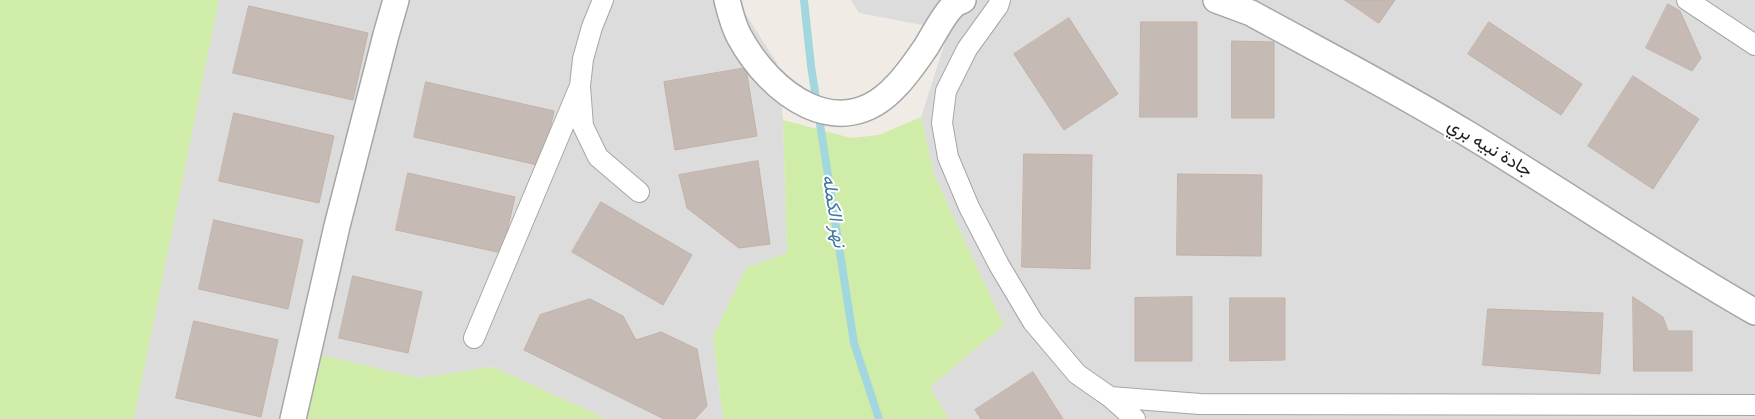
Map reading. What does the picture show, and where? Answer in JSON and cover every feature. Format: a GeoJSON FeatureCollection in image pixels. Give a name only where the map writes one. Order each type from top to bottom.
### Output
{"type":"FeatureCollection","features":[{"type":"Feature","properties":{"kind":"street"},"geometry":{"type":"LineString","coordinates":[[293,419],[337,226],[396,0]]}},
{"type":"Feature","properties":{"kind":"street"},"geometry":{"type":"LineString","coordinates":[[474,338],[580,86],[592,27],[603,0]]}},
{"type":"Feature","properties":{"kind":"street"},"geometry":{"type":"LineString","coordinates":[[727,0],[738,35],[760,68],[776,86],[809,107],[826,112],[851,113],[878,104],[896,86],[925,48],[956,2]]}},
{"type":"Feature","properties":{"kind":"street"},"geometry":{"type":"LineString","coordinates":[[1000,0],[998,6],[967,49],[946,91],[942,123],[948,157],[969,207],[999,264],[1033,322],[1077,374],[1110,397],[1135,419]]}},
{"type":"Feature","properties":{"kind":"street","name":"جادة نبيه بري"},"geometry":{"type":"LineString","coordinates":[[1216,0],[1251,13],[1461,130],[1565,193],[1701,281],[1755,312]]}},
{"type":"Feature","properties":{"kind":"street"},"geometry":{"type":"LineString","coordinates":[[1687,0],[1755,45]]}},
{"type":"Feature","properties":{"kind":"street"},"geometry":{"type":"LineString","coordinates":[[580,86],[584,126],[598,157],[639,192]]}},
{"type":"Feature","properties":{"kind":"street"},"geometry":{"type":"LineString","coordinates":[[1110,397],[1197,412],[1755,405]]}},
{"type":"Feature","properties":{"kind":"shaded area"},"geometry":{"type":"Polygon","coordinates":[[[0,0],[742,0],[745,13],[777,63],[783,120],[787,253],[746,268],[713,337],[723,419],[607,419],[493,367],[419,378],[321,355],[304,419],[0,419],[0,0]]]}},
{"type":"Feature","properties":{"kind":"shaded area"},"geometry":{"type":"Polygon","coordinates":[[[851,0],[1755,0],[1755,419],[949,419],[930,387],[1004,325],[934,175],[921,117],[949,30],[859,13],[851,0]]]}},
{"type":"Feature","properties":{"kind":"green space"},"geometry":{"type":"Polygon","coordinates":[[[0,0],[219,0],[134,419],[0,419],[0,0]]]}},
{"type":"Feature","properties":{"kind":"green space"},"geometry":{"type":"Polygon","coordinates":[[[921,117],[934,175],[1004,325],[930,387],[949,419],[723,419],[713,337],[746,268],[787,253],[783,120],[851,138],[879,135],[921,117]]]}},
{"type":"Feature","properties":{"kind":"green space"},"geometry":{"type":"Polygon","coordinates":[[[321,355],[419,378],[493,367],[607,419],[304,419],[321,355]]]}},
{"type":"Feature","properties":{"kind":"building"},"geometry":{"type":"Polygon","coordinates":[[[1345,0],[1395,0],[1379,23],[1345,0]]]}},
{"type":"Feature","properties":{"kind":"building"},"geometry":{"type":"Polygon","coordinates":[[[1668,4],[1680,11],[1701,58],[1692,71],[1646,48],[1668,4]]]}},
{"type":"Feature","properties":{"kind":"building"},"geometry":{"type":"Polygon","coordinates":[[[249,6],[368,33],[353,100],[233,73],[249,6]]]}},
{"type":"Feature","properties":{"kind":"building"},"geometry":{"type":"Polygon","coordinates":[[[1069,18],[1118,94],[1064,130],[1014,54],[1069,18]]]}},
{"type":"Feature","properties":{"kind":"building"},"geometry":{"type":"Polygon","coordinates":[[[1141,22],[1197,22],[1197,117],[1140,117],[1141,22]]]}},
{"type":"Feature","properties":{"kind":"building"},"geometry":{"type":"Polygon","coordinates":[[[1489,22],[1582,84],[1561,115],[1468,54],[1489,22]]]}},
{"type":"Feature","properties":{"kind":"building"},"geometry":{"type":"Polygon","coordinates":[[[1232,41],[1274,42],[1274,118],[1232,118],[1232,41]]]}},
{"type":"Feature","properties":{"kind":"building"},"geometry":{"type":"Polygon","coordinates":[[[746,68],[757,136],[675,150],[664,82],[746,68]]]}},
{"type":"Feature","properties":{"kind":"building"},"geometry":{"type":"Polygon","coordinates":[[[1633,76],[1699,119],[1653,189],[1588,146],[1633,76]]]}},
{"type":"Feature","properties":{"kind":"building"},"geometry":{"type":"Polygon","coordinates":[[[426,82],[554,111],[542,166],[414,137],[426,82]]]}},
{"type":"Feature","properties":{"kind":"building"},"geometry":{"type":"Polygon","coordinates":[[[234,113],[334,136],[319,203],[219,181],[234,113]]]}},
{"type":"Feature","properties":{"kind":"building"},"geometry":{"type":"Polygon","coordinates":[[[1024,154],[1092,155],[1090,269],[1022,267],[1024,154]]]}},
{"type":"Feature","properties":{"kind":"building"},"geometry":{"type":"Polygon","coordinates":[[[758,161],[770,244],[739,248],[687,208],[679,175],[758,161]]]}},
{"type":"Feature","properties":{"kind":"building"},"geometry":{"type":"Polygon","coordinates":[[[408,173],[515,197],[502,253],[396,230],[408,173]]]}},
{"type":"Feature","properties":{"kind":"building"},"geometry":{"type":"Polygon","coordinates":[[[1178,174],[1262,175],[1261,256],[1177,255],[1178,174]]]}},
{"type":"Feature","properties":{"kind":"building"},"geometry":{"type":"Polygon","coordinates":[[[601,202],[692,255],[663,305],[572,252],[601,202]]]}},
{"type":"Feature","properties":{"kind":"building"},"geometry":{"type":"Polygon","coordinates":[[[214,220],[303,240],[288,309],[199,289],[214,220]]]}},
{"type":"Feature","properties":{"kind":"building"},"geometry":{"type":"Polygon","coordinates":[[[353,276],[422,292],[408,353],[339,338],[353,276]]]}},
{"type":"Feature","properties":{"kind":"building"},"geometry":{"type":"Polygon","coordinates":[[[1192,297],[1192,361],[1135,361],[1135,298],[1192,297]]]}},
{"type":"Feature","properties":{"kind":"building"},"geometry":{"type":"Polygon","coordinates":[[[1633,297],[1663,317],[1668,331],[1692,331],[1692,371],[1634,371],[1633,297]]]}},
{"type":"Feature","properties":{"kind":"building"},"geometry":{"type":"Polygon","coordinates":[[[1230,298],[1285,298],[1285,360],[1230,361],[1230,298]]]}},
{"type":"Feature","properties":{"kind":"building"},"geometry":{"type":"Polygon","coordinates":[[[590,299],[623,316],[636,340],[661,332],[697,349],[707,406],[695,419],[664,419],[524,350],[540,315],[590,299]]]}},
{"type":"Feature","properties":{"kind":"building"},"geometry":{"type":"Polygon","coordinates":[[[1488,309],[1603,313],[1600,374],[1483,365],[1488,309]]]}},
{"type":"Feature","properties":{"kind":"building"},"geometry":{"type":"Polygon","coordinates":[[[194,321],[278,340],[261,417],[176,398],[194,321]]]}},
{"type":"Feature","properties":{"kind":"building"},"geometry":{"type":"Polygon","coordinates":[[[1033,372],[1063,419],[981,419],[975,410],[1033,372]]]}},
{"type":"Feature","properties":{"kind":"waterway","name":"نهر الكمله"},"geometry":{"type":"LineString","coordinates":[[804,0],[811,66],[854,343],[879,419]]}}]}
